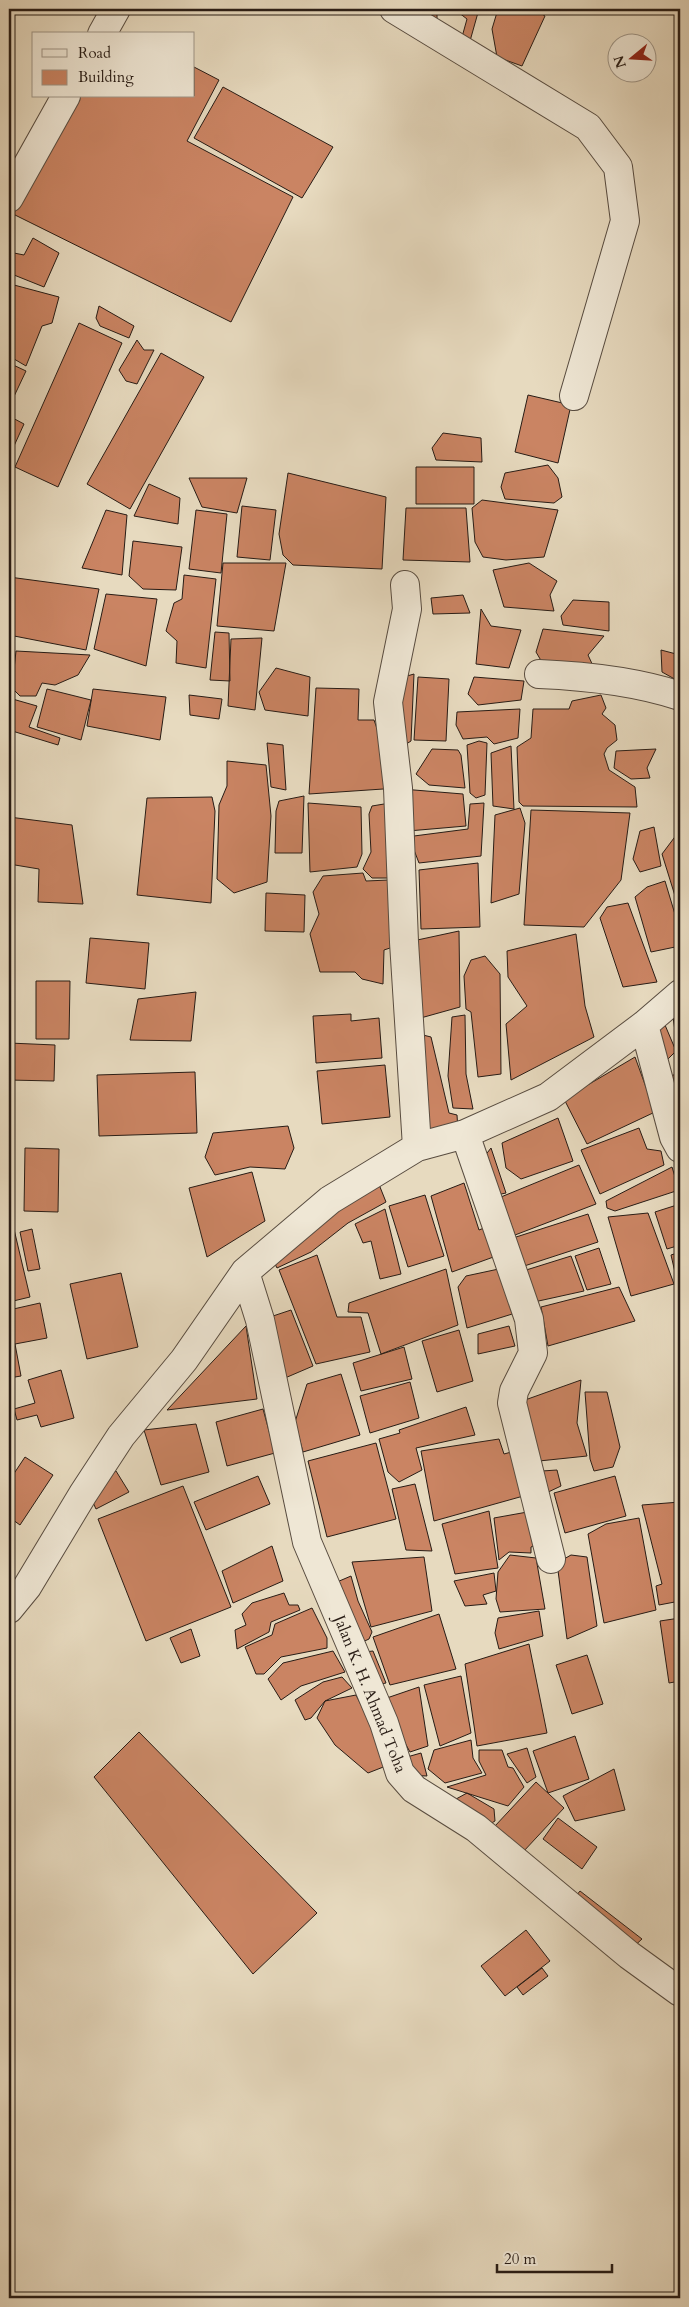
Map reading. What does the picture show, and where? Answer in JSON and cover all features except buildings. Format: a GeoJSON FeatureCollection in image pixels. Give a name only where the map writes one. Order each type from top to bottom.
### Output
{"type":"FeatureCollection","features":[{"type":"Feature","properties":{"kind":"street"},"geometry":{"type":"LineString","coordinates":[[103,32],[116,9]]}},
{"type":"Feature","properties":{"kind":"street"},"geometry":{"type":"LineString","coordinates":[[394,9],[588,127],[618,167],[625,221],[574,396]]}},
{"type":"Feature","properties":{"kind":"street"},"geometry":{"type":"LineString","coordinates":[[9,198],[65,98]]}},
{"type":"Feature","properties":{"kind":"street"},"geometry":{"type":"LineString","coordinates":[[406,585],[407,609],[388,702],[398,788],[404,942],[417,1148]]}},
{"type":"Feature","properties":{"kind":"street"},"geometry":{"type":"LineString","coordinates":[[539,674],[574,675],[649,685],[680,696]]}},
{"type":"Feature","properties":{"kind":"street"},"geometry":{"type":"LineString","coordinates":[[9,1609],[27,1587],[83,1494],[121,1436],[184,1360],[245,1272],[330,1200],[417,1148],[465,1134],[548,1097],[644,1025],[680,994]]}},
{"type":"Feature","properties":{"kind":"street"},"geometry":{"type":"LineString","coordinates":[[644,1025],[674,1137],[680,1148]]}},
{"type":"Feature","properties":{"kind":"street"},"geometry":{"type":"LineString","coordinates":[[465,1134],[529,1319],[532,1353],[514,1390],[512,1403],[551,1559]]}},
{"type":"Feature","properties":{"kind":"street","name":"Jalan K. H. Ahmad Toha"},"geometry":{"type":"LineString","coordinates":[[245,1272],[260,1320],[307,1542],[384,1724],[400,1773],[414,1789],[476,1828],[629,1955],[680,1992]]}}]}
